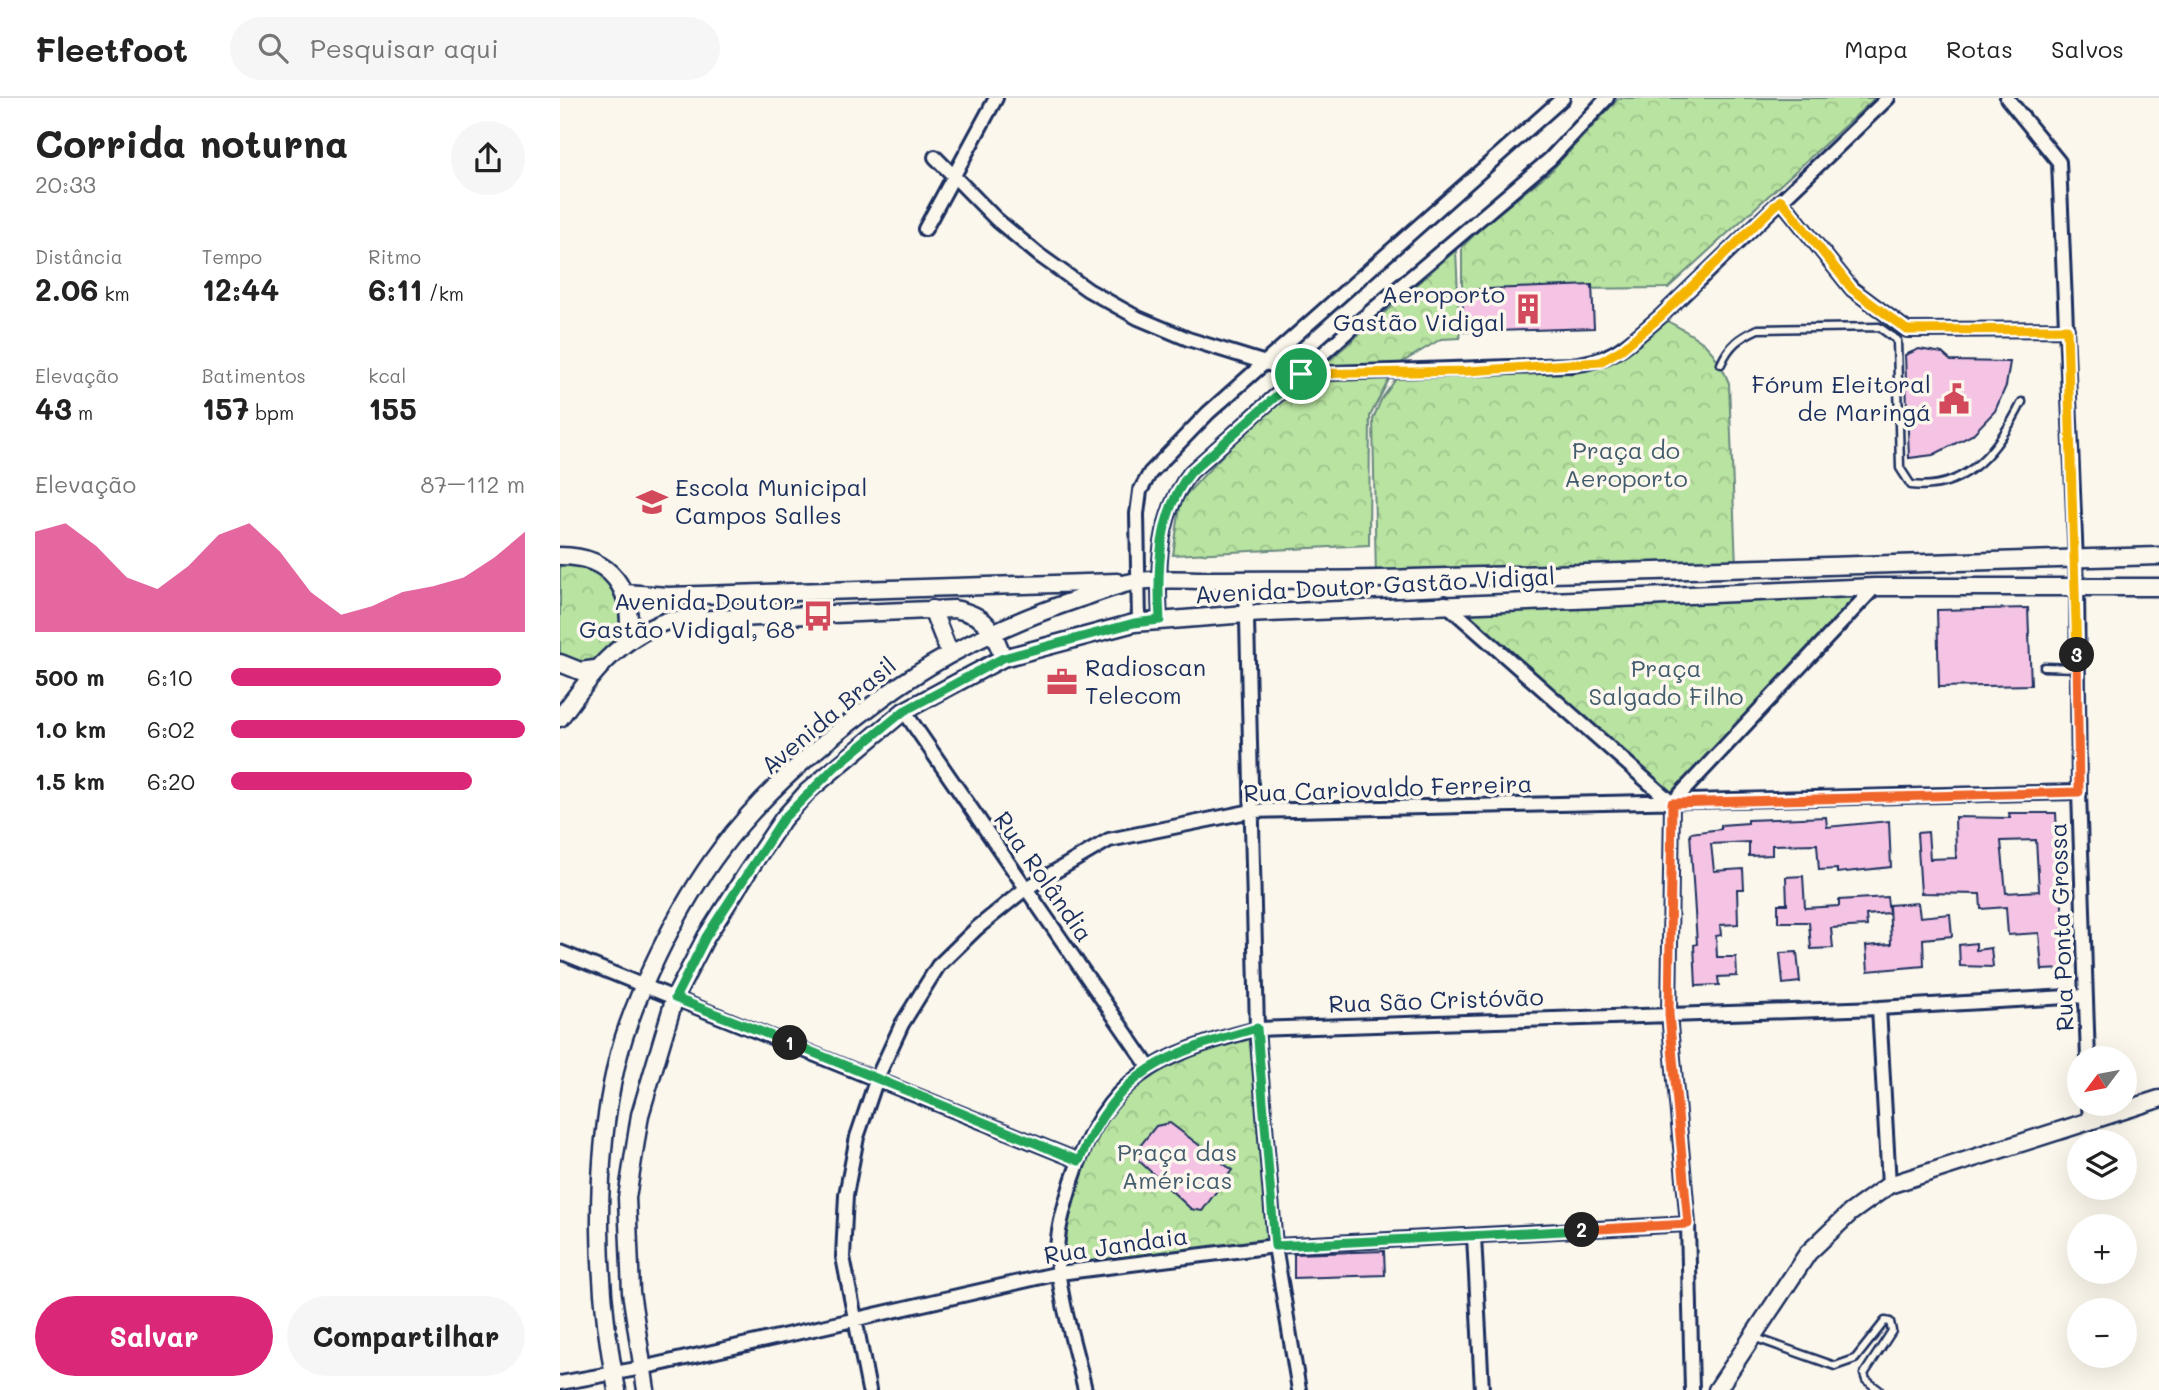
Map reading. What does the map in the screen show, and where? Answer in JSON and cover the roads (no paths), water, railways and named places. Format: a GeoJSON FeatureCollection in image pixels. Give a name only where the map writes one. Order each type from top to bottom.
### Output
{"type":"FeatureCollection","features":[{"type":"Feature","properties":{"kind":"main road"},"geometry":{"type":"LineString","coordinates":[[560,556],[575,556],[601,566],[617,579],[625,593],[631,615],[628,639]]}},
{"type":"Feature","properties":{"kind":"main road","name":"Avenida Doutor Gastão Vidigal"},"geometry":{"type":"LineString","coordinates":[[1003,658],[1139,622],[1160,620],[2075,559],[2159,556]]}},
{"type":"Feature","properties":{"kind":"main road","name":"Avenida Doutor Gastão Vidigal"},"geometry":{"type":"LineString","coordinates":[[1246,579],[1736,582],[1875,587],[2159,587]]}},
{"type":"Feature","properties":{"kind":"main road","name":"Avenida Brasil"},"geometry":{"type":"LineString","coordinates":[[617,1390],[601,1292],[600,1230],[605,1144],[616,1065],[645,984],[684,909],[720,849],[812,754],[917,671],[950,652],[1043,611],[1137,581],[1246,579]]}},
{"type":"Feature","properties":{"kind":"main road"},"geometry":{"type":"LineString","coordinates":[[625,593],[668,596],[1137,581]]}},
{"type":"Feature","properties":{"kind":"main road"},"geometry":{"type":"LineString","coordinates":[[974,586],[974,613],[991,632],[1003,658]]}},
{"type":"Feature","properties":{"kind":"main road"},"geometry":{"type":"LineString","coordinates":[[560,718],[595,669],[628,639],[667,621],[932,609],[974,613]]}},
{"type":"Feature","properties":{"kind":"main road"},"geometry":{"type":"LineString","coordinates":[[932,609],[950,652]]}},
{"type":"Feature","properties":{"kind":"main road","name":"Avenida Brasil"},"geometry":{"type":"LineString","coordinates":[[646,1390],[631,1292],[627,1198],[640,1115],[675,998],[706,937],[783,819],[835,767],[904,711],[1003,658]]}},
{"type":"Feature","properties":{"kind":"main road"},"geometry":{"type":"LineString","coordinates":[[560,663],[580,671],[595,669]]}},
{"type":"Feature","properties":{"kind":"main road"},"geometry":{"type":"LineString","coordinates":[[1717,1390],[1808,1253],[1850,1213],[1889,1185],[2159,1100]]}},
{"type":"Feature","properties":{"kind":"street"},"geometry":{"type":"LineString","coordinates":[[925,229],[996,98]]}},
{"type":"Feature","properties":{"kind":"street"},"geometry":{"type":"LineString","coordinates":[[1139,622],[1137,514],[1140,491],[1145,482],[1209,413],[1563,98]]}},
{"type":"Feature","properties":{"kind":"street"},"geometry":{"type":"LineString","coordinates":[[1160,620],[1158,581],[1168,508],[1178,488],[1191,472],[1550,159],[1607,98]]}},
{"type":"Feature","properties":{"kind":"street"},"geometry":{"type":"LineString","coordinates":[[935,158],[997,220],[1088,289],[1138,318],[1175,334],[1301,374],[1468,371],[1600,362],[1622,349],[1660,317],[1888,98]]}},
{"type":"Feature","properties":{"kind":"street","name":"Rua Ponta Grossa"},"geometry":{"type":"LineString","coordinates":[[2007,98],[2059,162],[2077,586],[2079,792],[2087,1046]]}},
{"type":"Feature","properties":{"kind":"street"},"geometry":{"type":"LineString","coordinates":[[1781,200],[1852,289],[1907,330],[2067,329]]}},
{"type":"Feature","properties":{"kind":"street"},"geometry":{"type":"LineString","coordinates":[[1246,579],[1257,1028],[1275,1246],[1299,1390]]}},
{"type":"Feature","properties":{"kind":"street"},"geometry":{"type":"LineString","coordinates":[[1692,1390],[1688,1224],[1669,1014],[1672,803],[1875,587]]}},
{"type":"Feature","properties":{"kind":"street"},"geometry":{"type":"LineString","coordinates":[[1445,603],[1672,803]]}},
{"type":"Feature","properties":{"kind":"street","name":"Rua Rolândia"},"geometry":{"type":"LineString","coordinates":[[904,711],[1149,1067]]}},
{"type":"Feature","properties":{"kind":"street","name":"Rua Cariovaldo Ferreira"},"geometry":{"type":"LineString","coordinates":[[869,1390],[843,1257],[846,1195],[857,1137],[877,1078],[902,1024],[938,966],[977,928],[1025,890],[1109,840],[1252,811],[2079,792]]}},
{"type":"Feature","properties":{"kind":"street"},"geometry":{"type":"LineString","coordinates":[[560,952],[1079,1161]]}},
{"type":"Feature","properties":{"kind":"street","name":"Rua São Cristóvão"},"geometry":{"type":"LineString","coordinates":[[1085,1390],[1059,1273],[1057,1252],[1062,1215],[1079,1161],[1091,1132],[1116,1096],[1149,1067],[1200,1044],[1257,1028],[1879,1008],[2085,996]]}},
{"type":"Feature","properties":{"kind":"street"},"geometry":{"type":"LineString","coordinates":[[1879,1008],[1889,1185]]}},
{"type":"Feature","properties":{"kind":"street"},"geometry":{"type":"LineString","coordinates":[[2090,1116],[2090,1123]]}},
{"type":"Feature","properties":{"kind":"street","name":"Rua Jandaia"},"geometry":{"type":"LineString","coordinates":[[560,1383],[642,1368],[1059,1273],[1275,1246],[1688,1224]]}},
{"type":"Feature","properties":{"kind":"street"},"geometry":{"type":"LineString","coordinates":[[1474,1236],[1482,1390]]}},
{"type":"Feature","properties":{"kind":"lane"},"geometry":{"type":"LineString","coordinates":[[1721,364],[1739,337],[1758,329],[1879,327],[1897,340],[1900,468],[1911,485],[1923,486],[1963,477],[1986,459],[2004,436],[2021,402]]}},
{"type":"Feature","properties":{"kind":"lane"},"geometry":{"type":"LineString","coordinates":[[2044,667],[2078,668]]}},
{"type":"Feature","properties":{"kind":"lane"},"geometry":{"type":"LineString","coordinates":[[1752,1336],[1835,1366],[1855,1359],[1885,1321],[1890,1322],[1892,1331],[1864,1374],[1866,1380],[1879,1390]]}},
{"type":"Feature","properties":{"kind":"place","name":"Aeroporto Gastão Vidigal"},"geometry":{"type":"Point","coordinates":[1528,309]}},
{"type":"Feature","properties":{"kind":"place","name":"Fórum Eleitoral de Maringá"},"geometry":{"type":"Point","coordinates":[1954,399]}},
{"type":"Feature","properties":{"kind":"place","name":"Escola Municipal Campos Salles"},"geometry":{"type":"Point","coordinates":[652,502]}},
{"type":"Feature","properties":{"kind":"place","name":"Avenida Doutor Gastão Vidigal, 68"},"geometry":{"type":"Point","coordinates":[818,616]}},
{"type":"Feature","properties":{"kind":"place","name":"Radioscan Telecom"},"geometry":{"type":"Point","coordinates":[1062,682]}},
{"type":"Feature","properties":{"kind":"park label","name":"Praça do Aeroporto"},"geometry":{"type":"Point","coordinates":[1626,465]}},
{"type":"Feature","properties":{"kind":"park label","name":"Praça Salgado Filho"},"geometry":{"type":"Point","coordinates":[1666,683]}},
{"type":"Feature","properties":{"kind":"park label","name":"Praça das Américas"},"geometry":{"type":"Point","coordinates":[1177,1167]}}]}
